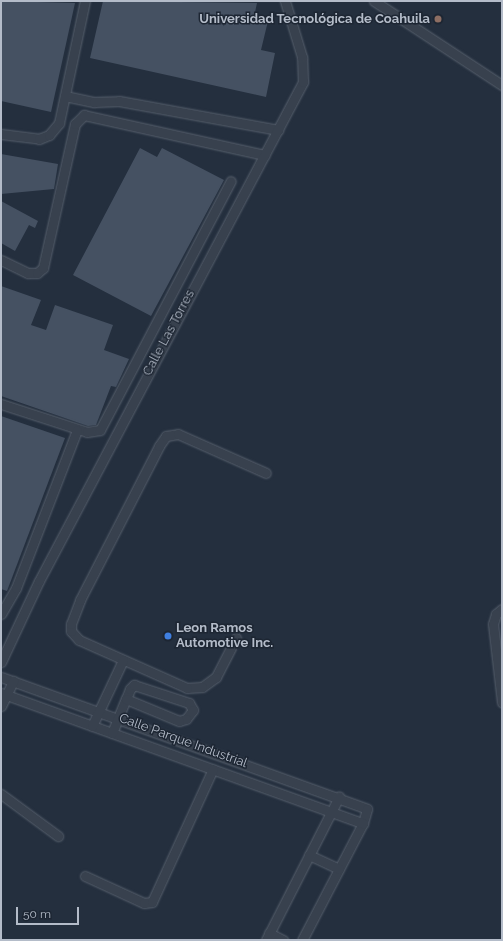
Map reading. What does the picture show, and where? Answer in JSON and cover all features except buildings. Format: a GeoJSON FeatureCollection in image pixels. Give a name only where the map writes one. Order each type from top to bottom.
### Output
{"type":"FeatureCollection","features":[{"type":"Feature","properties":{"kind":"street"},"geometry":{"type":"LineString","coordinates":[[1,134],[28,139],[49,135],[59,123],[85,1]]}},
{"type":"Feature","properties":{"kind":"street","name":"Calle Las Torres"},"geometry":{"type":"LineString","coordinates":[[1,662],[39,581],[298,92],[304,73],[302,57],[284,1]]}},
{"type":"Feature","properties":{"kind":"street"},"geometry":{"type":"LineString","coordinates":[[374,1],[502,85]]}},
{"type":"Feature","properties":{"kind":"street"},"geometry":{"type":"LineString","coordinates":[[65,96],[94,102],[119,102],[278,130]]}},
{"type":"Feature","properties":{"kind":"street"},"geometry":{"type":"LineString","coordinates":[[1,260],[28,273],[37,273],[43,268],[75,124],[84,115],[265,155]]}},
{"type":"Feature","properties":{"kind":"street"},"geometry":{"type":"LineString","coordinates":[[1,404],[77,430],[92,433],[103,425],[231,181]]}},
{"type":"Feature","properties":{"kind":"street"},"geometry":{"type":"LineString","coordinates":[[1,614],[16,588],[77,430]]}},
{"type":"Feature","properties":{"kind":"street"},"geometry":{"type":"LineString","coordinates":[[236,638],[216,677],[202,686],[181,686],[79,640],[71,631],[71,624],[80,600],[161,442],[171,434],[178,434],[266,473]]}},
{"type":"Feature","properties":{"kind":"street"},"geometry":{"type":"LineString","coordinates":[[502,609],[496,614],[493,624],[502,702]]}},
{"type":"Feature","properties":{"kind":"street"},"geometry":{"type":"LineString","coordinates":[[92,726],[123,660]]}},
{"type":"Feature","properties":{"kind":"street","name":"Calle Parque Industrial"},"geometry":{"type":"LineString","coordinates":[[1,677],[339,797],[365,807],[368,812],[363,823],[4,694]]}},
{"type":"Feature","properties":{"kind":"street"},"geometry":{"type":"LineString","coordinates":[[1,706],[4,694],[13,681]]}},
{"type":"Feature","properties":{"kind":"street"},"geometry":{"type":"LineString","coordinates":[[112,733],[126,699],[132,687],[139,685],[191,704],[193,710],[186,719],[179,721],[126,699]]}},
{"type":"Feature","properties":{"kind":"street"},"geometry":{"type":"LineString","coordinates":[[156,749],[162,734]]}},
{"type":"Feature","properties":{"kind":"street"},"geometry":{"type":"LineString","coordinates":[[85,876],[144,903],[152,902],[213,769]]}},
{"type":"Feature","properties":{"kind":"street"},"geometry":{"type":"LineString","coordinates":[[1,794],[58,836]]}},
{"type":"Feature","properties":{"kind":"street"},"geometry":{"type":"LineString","coordinates":[[283,940],[268,937],[339,797]]}},
{"type":"Feature","properties":{"kind":"street"},"geometry":{"type":"LineString","coordinates":[[302,940],[363,823]]}},
{"type":"Feature","properties":{"kind":"street"},"geometry":{"type":"LineString","coordinates":[[309,855],[339,869]]}},
{"type":"Feature","properties":{"kind":"place","name":"Universidad Tecnológica de Coahuila"},"geometry":{"type":"Point","coordinates":[438,19]}},
{"type":"Feature","properties":{"kind":"place","name":"Leon Ramos Automotive Inc."},"geometry":{"type":"Point","coordinates":[168,636]}}]}
